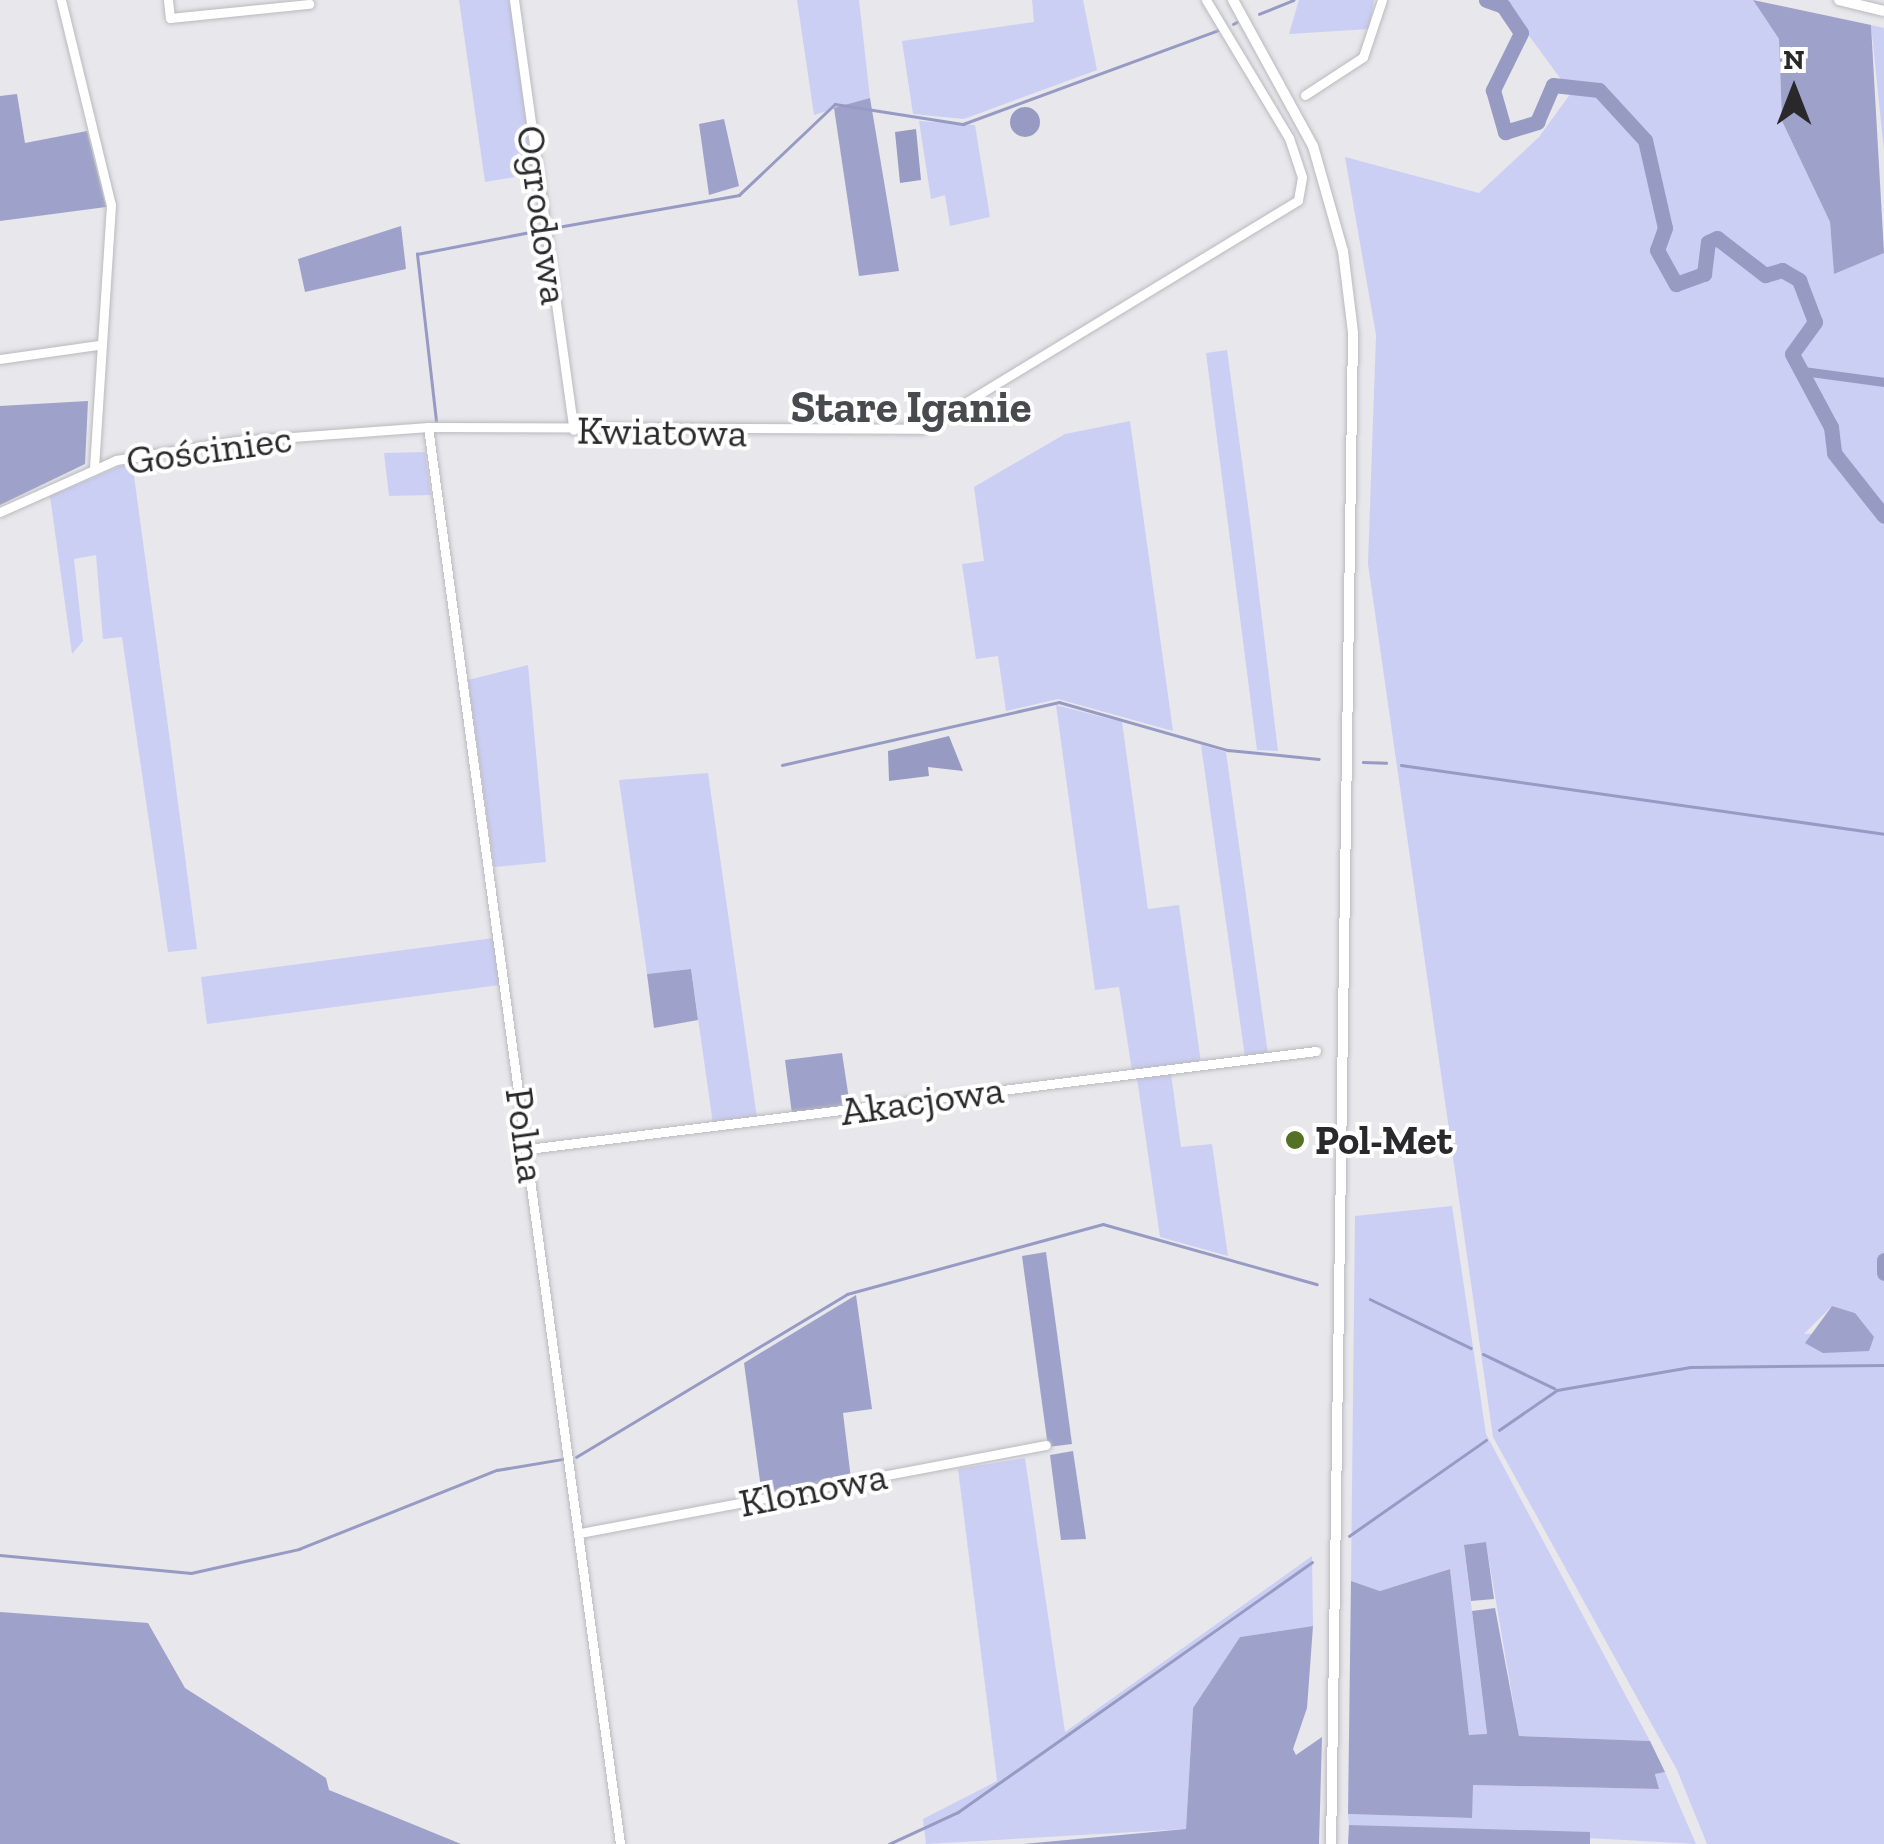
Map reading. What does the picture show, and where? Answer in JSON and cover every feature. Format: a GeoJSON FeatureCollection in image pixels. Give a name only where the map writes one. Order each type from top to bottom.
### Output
{"type":"FeatureCollection","features":[{"type":"Feature","properties":{"kind":"main road"},"geometry":{"type":"LineString","coordinates":[[1233,0],[1313,146],[1343,252],[1353,332],[1332,1844]]}},
{"type":"Feature","properties":{"kind":"main road"},"geometry":{"type":"LineString","coordinates":[[1839,0],[1884,11]]}},
{"type":"Feature","properties":{"kind":"street"},"geometry":{"type":"LineString","coordinates":[[62,0],[109,186],[94,467]]}},
{"type":"Feature","properties":{"kind":"street"},"geometry":{"type":"LineString","coordinates":[[168,0],[170,18],[309,4]]}},
{"type":"Feature","properties":{"kind":"street","name":"Ogrodowa"},"geometry":{"type":"LineString","coordinates":[[514,0],[574,430]]}},
{"type":"Feature","properties":{"kind":"street","name":"Kwiatowa"},"geometry":{"type":"LineString","coordinates":[[428,427],[914,431],[1293,206],[1302,188],[1282,123],[1206,0]]}},
{"type":"Feature","properties":{"kind":"street"},"geometry":{"type":"LineString","coordinates":[[1305,95],[1363,57],[1382,0]]}},
{"type":"Feature","properties":{"kind":"street"},"geometry":{"type":"LineString","coordinates":[[0,359],[98,346]]}},
{"type":"Feature","properties":{"kind":"street","name":"Gościniec"},"geometry":{"type":"LineString","coordinates":[[0,512],[94,467],[238,440],[428,427]]}},
{"type":"Feature","properties":{"kind":"street","name":"Polna"},"geometry":{"type":"LineString","coordinates":[[428,427],[620,1844]]}},
{"type":"Feature","properties":{"kind":"street","name":"Akacjowa"},"geometry":{"type":"LineString","coordinates":[[528,1149],[1316,1051]]}},
{"type":"Feature","properties":{"kind":"street","name":"Klonowa"},"geometry":{"type":"LineString","coordinates":[[580,1533],[1046,1444]]}},
{"type":"Feature","properties":{"kind":"shaded area"},"geometry":{"type":"Polygon","coordinates":[[[459,0],[510,0],[533,174],[485,182],[459,0]]]}},
{"type":"Feature","properties":{"kind":"shaded area"},"geometry":{"type":"Polygon","coordinates":[[[797,0],[859,0],[870,98],[814,115],[797,0]]]}},
{"type":"Feature","properties":{"kind":"shaded area"},"geometry":{"type":"Polygon","coordinates":[[[1032,0],[1083,0],[1097,70],[964,119],[913,114],[902,41],[1034,22],[1032,0]]]}},
{"type":"Feature","properties":{"kind":"shaded area"},"geometry":{"type":"Polygon","coordinates":[[[1299,0],[1374,0],[1369,29],[1289,34],[1299,0]]]}},
{"type":"Feature","properties":{"kind":"shaded area"},"geometry":{"type":"Polygon","coordinates":[[[1503,0],[1753,0],[1779,39],[1782,121],[1830,222],[1834,273],[1884,253],[1884,1844],[1707,1844],[1677,1770],[1493,1437],[1368,564],[1376,335],[1345,157],[1479,193],[1539,137],[1571,93],[1503,0]],[[1832,1306],[1804,1334],[1862,1331],[1855,1313],[1832,1306]]]}},
{"type":"Feature","properties":{"kind":"shaded area"},"geometry":{"type":"Polygon","coordinates":[[[1753,0],[1871,25],[1884,253],[1834,274],[1830,222],[1782,121],[1779,39],[1753,0]]]}},
{"type":"Feature","properties":{"kind":"shaded area"},"geometry":{"type":"Polygon","coordinates":[[[1871,25],[1884,28],[1884,151],[1871,25]]]}},
{"type":"Feature","properties":{"kind":"shaded area"},"geometry":{"type":"Polygon","coordinates":[[[17,94],[25,143],[87,131],[106,207],[0,221],[0,96],[17,94]]]}},
{"type":"Feature","properties":{"kind":"shaded area"},"geometry":{"type":"Polygon","coordinates":[[[870,98],[899,271],[859,276],[834,108],[870,98]]]}},
{"type":"Feature","properties":{"kind":"shaded area"},"geometry":{"type":"Polygon","coordinates":[[[1025,107],[1036,111],[1040,122],[1036,133],[1025,137],[1014,133],[1010,122],[1014,111],[1025,107]]]}},
{"type":"Feature","properties":{"kind":"shaded area"},"geometry":{"type":"Polygon","coordinates":[[[724,119],[739,186],[709,195],[699,124],[724,119]]]}},
{"type":"Feature","properties":{"kind":"shaded area"},"geometry":{"type":"Polygon","coordinates":[[[919,121],[975,125],[990,217],[950,226],[945,195],[931,199],[919,121]]]}},
{"type":"Feature","properties":{"kind":"shaded area"},"geometry":{"type":"Polygon","coordinates":[[[916,129],[921,180],[900,183],[895,132],[916,129]]]}},
{"type":"Feature","properties":{"kind":"shaded area"},"geometry":{"type":"Polygon","coordinates":[[[401,226],[406,269],[305,292],[298,259],[401,226]]]}},
{"type":"Feature","properties":{"kind":"shaded area"},"geometry":{"type":"Polygon","coordinates":[[[1227,350],[1278,751],[1257,750],[1206,353],[1227,350]]]}},
{"type":"Feature","properties":{"kind":"shaded area"},"geometry":{"type":"Polygon","coordinates":[[[88,401],[85,464],[0,505],[0,406],[88,401]]]}},
{"type":"Feature","properties":{"kind":"shaded area"},"geometry":{"type":"Polygon","coordinates":[[[1130,421],[1173,731],[1058,699],[1006,711],[998,656],[976,659],[962,564],[984,561],[974,487],[1065,434],[1130,421]]]}},
{"type":"Feature","properties":{"kind":"shaded area"},"geometry":{"type":"Polygon","coordinates":[[[425,452],[431,495],[389,496],[384,453],[425,452]]]}},
{"type":"Feature","properties":{"kind":"shaded area"},"geometry":{"type":"Polygon","coordinates":[[[132,461],[197,949],[168,952],[122,637],[103,639],[96,555],[74,559],[83,641],[72,654],[50,496],[132,461]]]}},
{"type":"Feature","properties":{"kind":"shaded area"},"geometry":{"type":"Polygon","coordinates":[[[528,665],[546,862],[494,867],[468,680],[528,665]]]}},
{"type":"Feature","properties":{"kind":"shaded area"},"geometry":{"type":"Polygon","coordinates":[[[1056,705],[1122,722],[1148,909],[1179,905],[1201,1063],[1132,1071],[1119,987],[1095,990],[1056,705]]]}},
{"type":"Feature","properties":{"kind":"shaded area"},"geometry":{"type":"Polygon","coordinates":[[[949,736],[963,771],[928,767],[929,776],[889,781],[888,751],[949,736]]]}},
{"type":"Feature","properties":{"kind":"shaded area"},"geometry":{"type":"Polygon","coordinates":[[[1201,745],[1226,752],[1268,1054],[1245,1057],[1201,745]]]}},
{"type":"Feature","properties":{"kind":"shaded area"},"geometry":{"type":"Polygon","coordinates":[[[708,773],[757,1118],[713,1124],[691,969],[647,974],[619,780],[708,773]]]}},
{"type":"Feature","properties":{"kind":"shaded area"},"geometry":{"type":"Polygon","coordinates":[[[494,938],[500,985],[207,1024],[201,977],[494,938]]]}},
{"type":"Feature","properties":{"kind":"shaded area"},"geometry":{"type":"Polygon","coordinates":[[[691,969],[698,1020],[654,1028],[647,974],[691,969]]]}},
{"type":"Feature","properties":{"kind":"shaded area"},"geometry":{"type":"Polygon","coordinates":[[[842,1053],[850,1106],[792,1114],[785,1060],[842,1053]]]}},
{"type":"Feature","properties":{"kind":"shaded area"},"geometry":{"type":"Polygon","coordinates":[[[1171,1074],[1181,1147],[1212,1144],[1228,1256],[1160,1237],[1137,1078],[1171,1074]]]}},
{"type":"Feature","properties":{"kind":"shaded area"},"geometry":{"type":"Polygon","coordinates":[[[1452,1206],[1486,1434],[1650,1741],[1519,1736],[1486,1543],[1464,1546],[1487,1735],[1469,1735],[1450,1569],[1380,1591],[1351,1581],[1355,1216],[1452,1206]]]}},
{"type":"Feature","properties":{"kind":"shaded area"},"geometry":{"type":"Polygon","coordinates":[[[1046,1252],[1072,1444],[1048,1447],[1022,1256],[1046,1252]]]}},
{"type":"Feature","properties":{"kind":"shaded area"},"geometry":{"type":"Polygon","coordinates":[[[856,1295],[872,1409],[843,1413],[851,1479],[762,1496],[744,1363],[856,1295]]]}},
{"type":"Feature","properties":{"kind":"shaded area"},"geometry":{"type":"Polygon","coordinates":[[[1832,1306],[1855,1313],[1874,1337],[1869,1351],[1823,1353],[1805,1343],[1832,1306]]]}},
{"type":"Feature","properties":{"kind":"shaded area"},"geometry":{"type":"Polygon","coordinates":[[[1073,1451],[1086,1539],[1061,1540],[1050,1455],[1073,1451]]]}},
{"type":"Feature","properties":{"kind":"shaded area"},"geometry":{"type":"Polygon","coordinates":[[[1025,1458],[1065,1732],[1312,1556],[1313,1626],[1240,1637],[1193,1708],[1186,1829],[926,1844],[923,1819],[997,1781],[958,1469],[1025,1458]]]}},
{"type":"Feature","properties":{"kind":"shaded area"},"geometry":{"type":"Polygon","coordinates":[[[1486,1542],[1494,1599],[1471,1601],[1464,1545],[1486,1542]]]}},
{"type":"Feature","properties":{"kind":"shaded area"},"geometry":{"type":"Polygon","coordinates":[[[1450,1569],[1469,1735],[1487,1734],[1472,1611],[1495,1608],[1519,1736],[1650,1741],[1665,1772],[1655,1774],[1659,1789],[1473,1785],[1472,1818],[1348,1814],[1351,1581],[1380,1591],[1450,1569]]]}},
{"type":"Feature","properties":{"kind":"shaded area"},"geometry":{"type":"Polygon","coordinates":[[[0,1612],[148,1623],[185,1688],[326,1778],[329,1790],[461,1844],[0,1844],[0,1612]]]}},
{"type":"Feature","properties":{"kind":"shaded area"},"geometry":{"type":"Polygon","coordinates":[[[1313,1626],[1307,1708],[1293,1749],[1296,1755],[1322,1737],[1319,1844],[1023,1844],[1186,1829],[1193,1708],[1240,1637],[1313,1626]]]}},
{"type":"Feature","properties":{"kind":"shaded area"},"geometry":{"type":"Polygon","coordinates":[[[1665,1772],[1696,1844],[1349,1825],[1348,1814],[1471,1818],[1472,1785],[1659,1789],[1655,1773],[1665,1772]]]}},
{"type":"Feature","properties":{"kind":"shaded area"},"geometry":{"type":"Polygon","coordinates":[[[1349,1825],[1590,1832],[1590,1844],[1348,1844],[1349,1825]]]}},
{"type":"Feature","properties":{"kind":"waterway"},"geometry":{"type":"LineString","coordinates":[[1259,14],[1293,0]]}},
{"type":"Feature","properties":{"kind":"waterway"},"geometry":{"type":"LineString","coordinates":[[1486,0],[1503,6],[1521,33],[1493,90],[1505,132],[1537,122],[1553,85],[1599,90],[1645,140],[1665,228],[1657,250],[1676,284],[1704,274],[1708,242],[1717,238],[1765,275],[1782,270],[1799,280],[1815,322],[1792,354],[1831,427],[1834,453],[1884,516]]}},
{"type":"Feature","properties":{"kind":"waterway"},"geometry":{"type":"LineString","coordinates":[[1233,24],[1237,22]]}},
{"type":"Feature","properties":{"kind":"waterway"},"geometry":{"type":"LineString","coordinates":[[552,228],[739,195],[835,104],[963,124],[1219,30]]}},
{"type":"Feature","properties":{"kind":"waterway"},"geometry":{"type":"LineString","coordinates":[[436,421],[417,254],[540,230]]}},
{"type":"Feature","properties":{"kind":"waterway"},"geometry":{"type":"LineString","coordinates":[[1803,371],[1884,382]]}},
{"type":"Feature","properties":{"kind":"waterway"},"geometry":{"type":"LineString","coordinates":[[782,765],[1059,702],[1228,750],[1319,759]]}},
{"type":"Feature","properties":{"kind":"waterway"},"geometry":{"type":"LineString","coordinates":[[1363,762],[1386,763]]}},
{"type":"Feature","properties":{"kind":"waterway"},"geometry":{"type":"LineString","coordinates":[[1401,765],[1884,834]]}},
{"type":"Feature","properties":{"kind":"waterway"},"geometry":{"type":"LineString","coordinates":[[576,1457],[847,1294],[1103,1224],[1317,1284]]}},
{"type":"Feature","properties":{"kind":"waterway"},"geometry":{"type":"LineString","coordinates":[[1884,1260],[1884,1273]]}},
{"type":"Feature","properties":{"kind":"waterway"},"geometry":{"type":"LineString","coordinates":[[1370,1299],[1471,1348]]}},
{"type":"Feature","properties":{"kind":"waterway"},"geometry":{"type":"LineString","coordinates":[[1483,1354],[1554,1388]]}},
{"type":"Feature","properties":{"kind":"waterway"},"geometry":{"type":"LineString","coordinates":[[1499,1430],[1557,1390],[1690,1367],[1884,1365]]}},
{"type":"Feature","properties":{"kind":"waterway"},"geometry":{"type":"LineString","coordinates":[[1349,1536],[1486,1440]]}},
{"type":"Feature","properties":{"kind":"waterway"},"geometry":{"type":"LineString","coordinates":[[0,1555],[191,1573],[299,1549],[497,1470],[563,1459]]}},
{"type":"Feature","properties":{"kind":"waterway"},"geometry":{"type":"LineString","coordinates":[[889,1844],[958,1812],[1312,1562]]}},
{"type":"Feature","properties":{"kind":"place","name":"Pol-Met"},"geometry":{"type":"Point","coordinates":[1295,1140]}},
{"type":"Feature","properties":{"kind":"district","name":"Stare Iganie"},"geometry":{"type":"Point","coordinates":[911,408]}}]}
